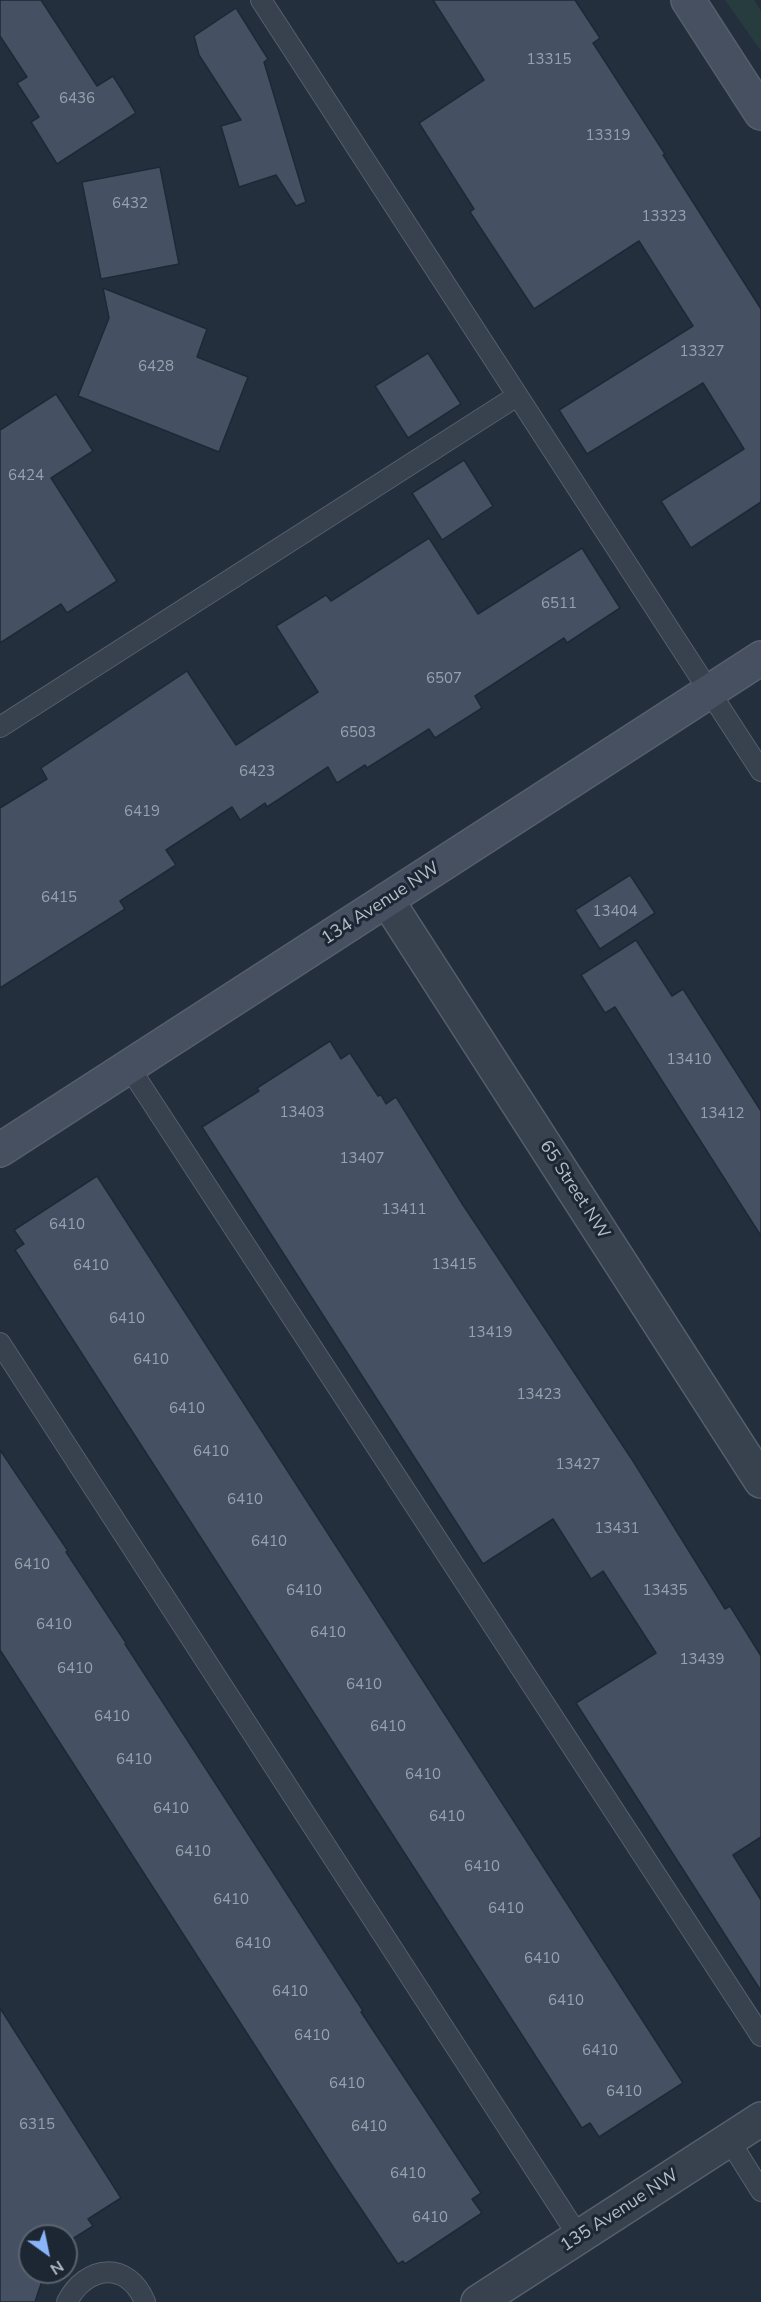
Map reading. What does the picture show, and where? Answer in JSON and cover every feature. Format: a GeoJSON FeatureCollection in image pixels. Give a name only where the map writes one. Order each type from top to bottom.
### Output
{"type":"FeatureCollection","features":[{"type":"Feature","properties":{"kind":"street"},"geometry":{"type":"LineString","coordinates":[[688,0],[761,113]]}},
{"type":"Feature","properties":{"kind":"street","name":"134 Avenue NW"},"geometry":{"type":"LineString","coordinates":[[0,1150],[761,658]]}},
{"type":"Feature","properties":{"kind":"street","name":"65 Street NW"},"geometry":{"type":"LineString","coordinates":[[387,900],[761,1481]]}},
{"type":"Feature","properties":{"kind":"street","name":"135 Avenue NW"},"geometry":{"type":"LineString","coordinates":[[478,2302],[761,2119]]}},
{"type":"Feature","properties":{"kind":"lane"},"geometry":{"type":"LineString","coordinates":[[261,0],[761,771]]}},
{"type":"Feature","properties":{"kind":"lane"},"geometry":{"type":"LineString","coordinates":[[0,727],[517,396]]}},
{"type":"Feature","properties":{"kind":"lane"},"geometry":{"type":"LineString","coordinates":[[129,1067],[761,2036]]}},
{"type":"Feature","properties":{"kind":"lane"},"geometry":{"type":"LineString","coordinates":[[0,1343],[579,2237]]}},
{"type":"Feature","properties":{"kind":"lane"},"geometry":{"type":"LineString","coordinates":[[729,2140],[761,2191]]}},
{"type":"Feature","properties":{"kind":"lane"},"geometry":{"type":"LineString","coordinates":[[67,2302],[76,2286],[91,2275],[109,2272],[126,2277],[140,2290],[145,2302]]}},
{"type":"Feature","properties":{"kind":"green space"},"geometry":{"type":"Polygon","coordinates":[[[725,0],[754,0],[761,11],[761,51],[725,0]]]}},
{"type":"Feature","properties":{"kind":"building"},"geometry":{"type":"Polygon","coordinates":[[[0,0],[41,0],[97,86],[113,76],[136,113],[57,164],[31,122],[39,117],[17,83],[27,77],[0,36],[0,0]]]}},
{"type":"Feature","properties":{"kind":"building"},"geometry":{"type":"Polygon","coordinates":[[[433,0],[575,0],[600,38],[593,43],[761,309],[761,502],[691,548],[661,501],[744,449],[703,383],[587,454],[559,410],[693,326],[639,241],[534,309],[470,212],[474,209],[419,123],[484,80],[433,0]]]}},
{"type":"Feature","properties":{"kind":"building"},"geometry":{"type":"Polygon","coordinates":[[[236,8],[268,59],[264,62],[306,202],[296,206],[276,175],[239,187],[221,126],[241,120],[199,55],[194,36],[236,8]]]}},
{"type":"Feature","properties":{"kind":"building"},"geometry":{"type":"Polygon","coordinates":[[[160,167],[179,264],[101,279],[82,182],[160,167]]]}},
{"type":"Feature","properties":{"kind":"building"},"geometry":{"type":"Polygon","coordinates":[[[103,288],[207,329],[197,357],[248,377],[219,452],[78,396],[109,318],[103,288]]]}},
{"type":"Feature","properties":{"kind":"building"},"geometry":{"type":"Polygon","coordinates":[[[428,353],[461,404],[408,438],[375,386],[428,353]]]}},
{"type":"Feature","properties":{"kind":"building"},"geometry":{"type":"Polygon","coordinates":[[[56,394],[93,451],[51,478],[117,581],[67,613],[61,604],[0,643],[0,430],[56,394]]]}},
{"type":"Feature","properties":{"kind":"building"},"geometry":{"type":"Polygon","coordinates":[[[464,460],[493,506],[442,540],[412,493],[464,460]]]}},
{"type":"Feature","properties":{"kind":"building"},"geometry":{"type":"Polygon","coordinates":[[[429,538],[478,614],[582,548],[620,608],[567,643],[564,638],[475,696],[482,708],[435,738],[429,729],[367,768],[365,765],[337,783],[328,767],[267,807],[265,803],[240,820],[232,807],[166,850],[176,865],[120,901],[125,909],[0,988],[0,808],[47,779],[41,768],[187,671],[236,745],[318,692],[276,626],[326,595],[331,601],[429,538]]]}},
{"type":"Feature","properties":{"kind":"building"},"geometry":{"type":"Polygon","coordinates":[[[630,875],[655,913],[600,949],[575,910],[630,875]]]}},
{"type":"Feature","properties":{"kind":"building"},"geometry":{"type":"Polygon","coordinates":[[[636,940],[672,996],[683,989],[761,1111],[761,1236],[615,1007],[605,1013],[581,975],[636,940]]]}},
{"type":"Feature","properties":{"kind":"building"},"geometry":{"type":"Polygon","coordinates":[[[330,1041],[341,1059],[350,1053],[378,1096],[381,1095],[386,1104],[396,1097],[463,1205],[633,1461],[725,1609],[730,1606],[761,1656],[761,1837],[733,1855],[761,1900],[761,1991],[576,1703],[656,1653],[603,1571],[591,1579],[553,1519],[483,1564],[202,1127],[259,1091],[257,1088],[330,1041]]]}},
{"type":"Feature","properties":{"kind":"building"},"geometry":{"type":"Polygon","coordinates":[[[97,1176],[683,2083],[599,2137],[590,2123],[582,2128],[15,1250],[24,1244],[14,1230],[97,1176]]]}},
{"type":"Feature","properties":{"kind":"building"},"geometry":{"type":"Polygon","coordinates":[[[0,1450],[68,1551],[66,1552],[363,2011],[361,2012],[481,2193],[472,2199],[482,2213],[405,2264],[403,2261],[398,2264],[337,2173],[0,1650],[0,1450]]]}},
{"type":"Feature","properties":{"kind":"building"},"geometry":{"type":"Polygon","coordinates":[[[0,2008],[121,2198],[88,2219],[93,2226],[78,2235],[78,2224],[18,2224],[18,2284],[41,2284],[35,2302],[0,2302],[0,2008]]]}}]}
